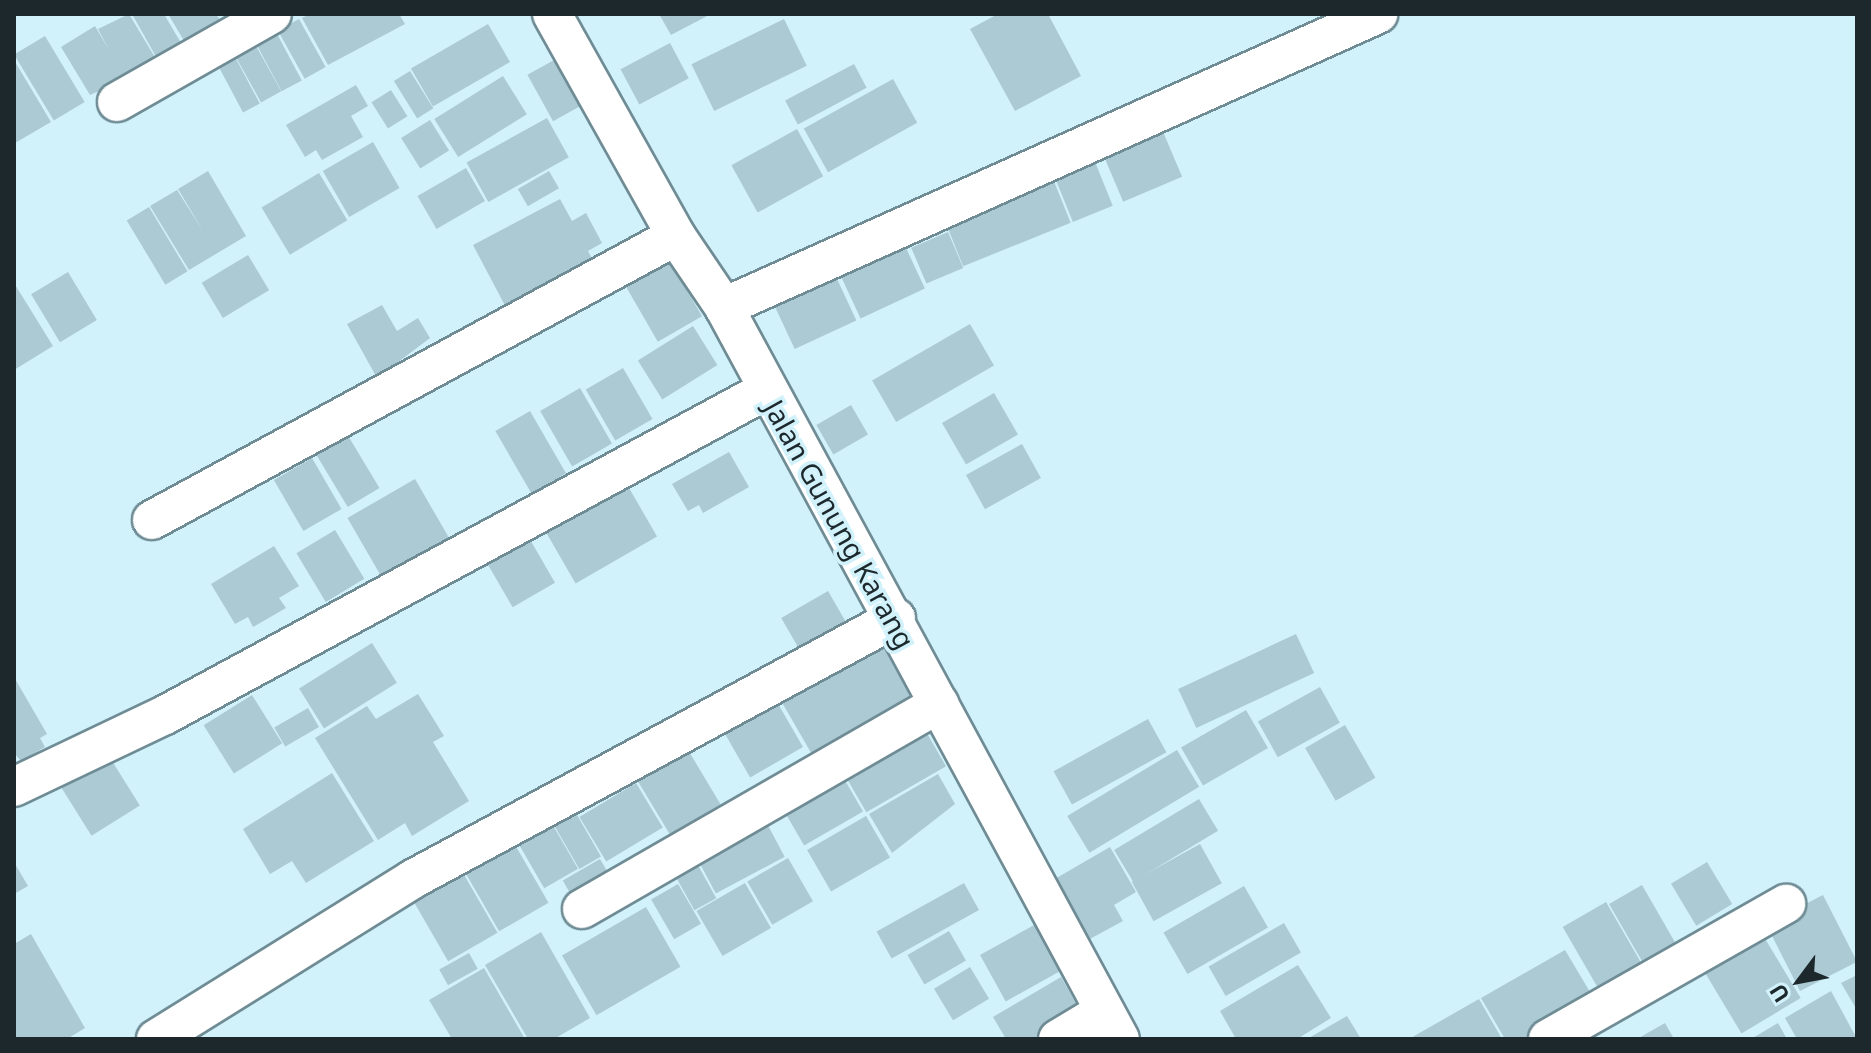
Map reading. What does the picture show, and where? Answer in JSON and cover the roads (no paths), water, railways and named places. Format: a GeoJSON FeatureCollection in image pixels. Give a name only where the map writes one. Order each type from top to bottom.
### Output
{"type":"FeatureCollection","features":[{"type":"Feature","properties":{"kind":"street"},"geometry":{"type":"LineString","coordinates":[[117,102],[272,14]]}},
{"type":"Feature","properties":{"kind":"street","name":"Jalan Gunung Karang"},"geometry":{"type":"LineString","coordinates":[[552,14],[676,236],[724,307],[765,391],[896,618],[1112,1025]]}},
{"type":"Feature","properties":{"kind":"street"},"geometry":{"type":"LineString","coordinates":[[724,307],[1378,14]]}},
{"type":"Feature","properties":{"kind":"street"},"geometry":{"type":"LineString","coordinates":[[152,520],[676,236]]}},
{"type":"Feature","properties":{"kind":"street"},"geometry":{"type":"LineString","coordinates":[[14,787],[165,715],[765,391]]}},
{"type":"Feature","properties":{"kind":"street"},"geometry":{"type":"LineString","coordinates":[[156,1039],[413,879],[896,618]]}},
{"type":"Feature","properties":{"kind":"street"},"geometry":{"type":"LineString","coordinates":[[582,909],[939,704]]}},
{"type":"Feature","properties":{"kind":"street"},"geometry":{"type":"LineString","coordinates":[[1548,1039],[1786,904]]}},
{"type":"Feature","properties":{"kind":"street"},"geometry":{"type":"LineString","coordinates":[[1058,1039],[1112,1025]]}}]}
